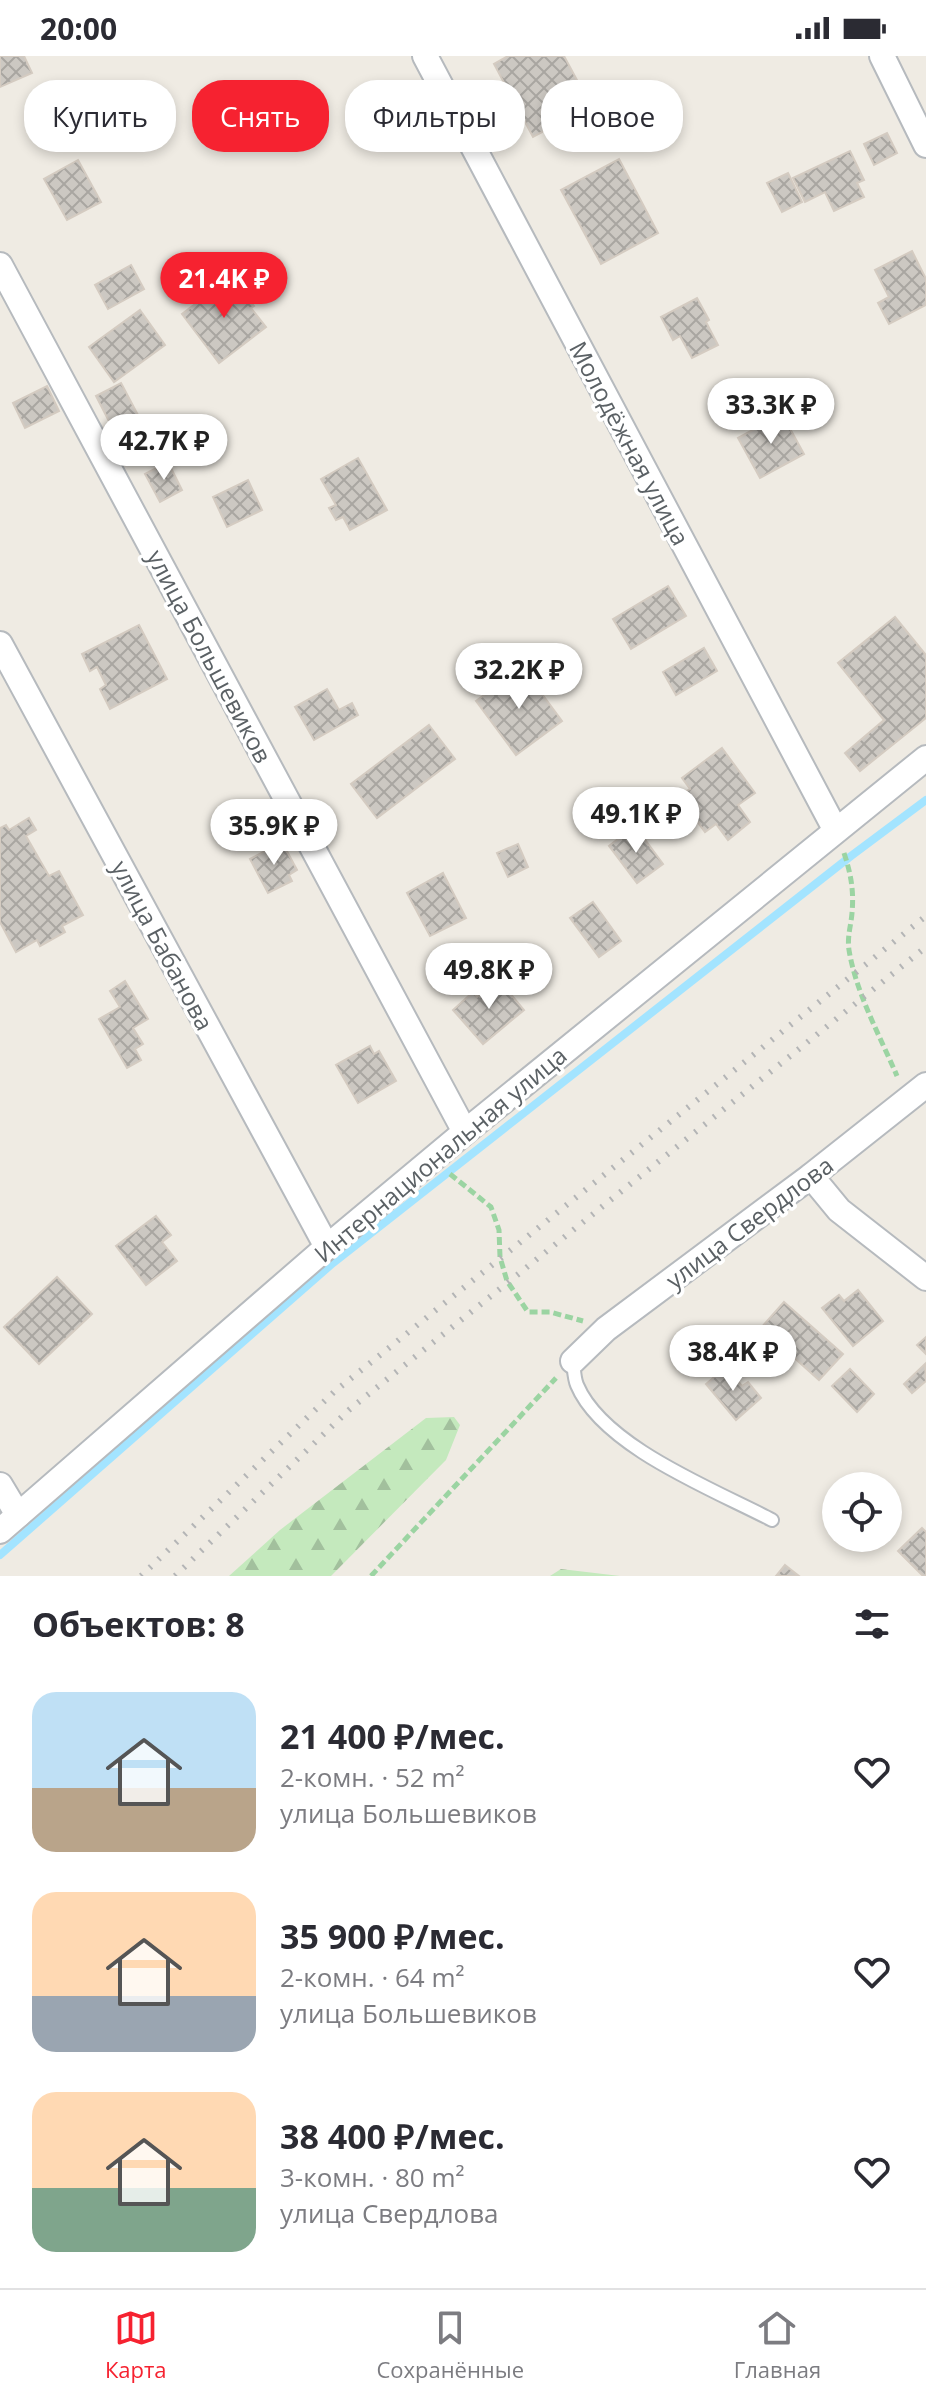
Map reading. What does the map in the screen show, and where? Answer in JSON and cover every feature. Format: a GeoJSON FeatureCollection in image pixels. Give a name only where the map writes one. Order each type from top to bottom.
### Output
{"type":"FeatureCollection","features":[{"type":"Feature","properties":{"kind":"street","name":"Молодёжная улица"},"geometry":{"type":"LineString","coordinates":[[425,56],[835,829]]}},
{"type":"Feature","properties":{"kind":"street"},"geometry":{"type":"LineString","coordinates":[[882,56],[926,145]]}},
{"type":"Feature","properties":{"kind":"street","name":"улица Большевиков"},"geometry":{"type":"LineString","coordinates":[[0,265],[465,1132]]}},
{"type":"Feature","properties":{"kind":"street","name":"улица Бабанова"},"geometry":{"type":"LineString","coordinates":[[0,644],[327,1247]]}},
{"type":"Feature","properties":{"kind":"street","name":"Интернациональная улица"},"geometry":{"type":"LineString","coordinates":[[9,1523],[439,1153],[926,758]]}},
{"type":"Feature","properties":{"kind":"street","name":"улица Свердлова"},"geometry":{"type":"LineString","coordinates":[[573,1361],[606,1329],[811,1176],[917,1092]]}},
{"type":"Feature","properties":{"kind":"street"},"geometry":{"type":"LineString","coordinates":[[811,1176],[839,1210],[926,1278]]}},
{"type":"Feature","properties":{"kind":"street"},"geometry":{"type":"LineString","coordinates":[[0,1485],[9,1523]]}},
{"type":"Feature","properties":{"kind":"lane"},"geometry":{"type":"LineString","coordinates":[[573,1361],[576,1383],[590,1407],[633,1448],[772,1520]]}},
{"type":"Feature","properties":{"kind":"path"},"geometry":{"type":"LineString","coordinates":[[835,829],[853,878],[849,953],[863,997],[917,1092]]}},
{"type":"Feature","properties":{"kind":"path"},"geometry":{"type":"LineString","coordinates":[[439,1153],[439,1162],[449,1174],[491,1207],[499,1230],[500,1257],[507,1281],[528,1312],[550,1312],[606,1329]]}},
{"type":"Feature","properties":{"kind":"path"},"geometry":{"type":"LineString","coordinates":[[371,1576],[573,1361]]}},
{"type":"Feature","properties":{"kind":"green space"},"geometry":{"type":"Polygon","coordinates":[[[454,1417],[460,1425],[446,1460],[331,1576],[229,1576],[280,1530],[426,1418],[454,1417]]]}},
{"type":"Feature","properties":{"kind":"green space"},"geometry":{"type":"Polygon","coordinates":[[[561,1569],[620,1576],[550,1576],[561,1569]]]}},
{"type":"Feature","properties":{"kind":"building"},"geometry":{"type":"Polygon","coordinates":[[[0,56],[24,56],[32,73],[0,87],[0,56]]]}},
{"type":"Feature","properties":{"kind":"building"},"geometry":{"type":"Polygon","coordinates":[[[508,56],[564,56],[577,80],[541,80],[541,133],[533,137],[525,122],[525,80],[503,80],[494,64],[508,56]]]}},
{"type":"Feature","properties":{"kind":"building"},"geometry":{"type":"Polygon","coordinates":[[[887,133],[897,153],[874,165],[864,144],[887,133]]]}},
{"type":"Feature","properties":{"kind":"building"},"geometry":{"type":"Polygon","coordinates":[[[850,151],[864,180],[857,183],[864,197],[834,211],[825,192],[805,202],[793,178],[850,151]]]}},
{"type":"Feature","properties":{"kind":"building"},"geometry":{"type":"Polygon","coordinates":[[[619,159],[658,233],[601,264],[561,190],[619,159]]]}},
{"type":"Feature","properties":{"kind":"building"},"geometry":{"type":"Polygon","coordinates":[[[78,160],[101,202],[67,220],[44,179],[78,160]]]}},
{"type":"Feature","properties":{"kind":"building"},"geometry":{"type":"Polygon","coordinates":[[[788,173],[802,202],[782,212],[767,183],[788,173]]]}},
{"type":"Feature","properties":{"kind":"building"},"geometry":{"type":"Polygon","coordinates":[[[912,251],[926,279],[926,305],[889,324],[878,303],[889,297],[875,270],[912,251]]]}},
{"type":"Feature","properties":{"kind":"building"},"geometry":{"type":"Polygon","coordinates":[[[131,265],[144,289],[108,309],[95,285],[131,265]]]}},
{"type":"Feature","properties":{"kind":"building"},"geometry":{"type":"Polygon","coordinates":[[[231,277],[266,327],[219,363],[182,314],[231,277]]]}},
{"type":"Feature","properties":{"kind":"building"},"geometry":{"type":"Polygon","coordinates":[[[697,298],[718,345],[692,358],[680,336],[673,340],[661,317],[697,298]]]}},
{"type":"Feature","properties":{"kind":"building"},"geometry":{"type":"Polygon","coordinates":[[[140,310],[165,345],[114,382],[89,347],[140,310]]]}},
{"type":"Feature","properties":{"kind":"building"},"geometry":{"type":"Polygon","coordinates":[[[121,383],[138,415],[113,429],[96,396],[121,383]]]}},
{"type":"Feature","properties":{"kind":"building"},"geometry":{"type":"Polygon","coordinates":[[[47,386],[59,411],[25,428],[13,403],[47,386]]]}},
{"type":"Feature","properties":{"kind":"building"},"geometry":{"type":"Polygon","coordinates":[[[782,414],[804,454],[760,478],[738,438],[782,414]]]}},
{"type":"Feature","properties":{"kind":"building"},"geometry":{"type":"Polygon","coordinates":[[[358,458],[387,510],[350,530],[343,517],[336,520],[329,508],[336,505],[321,479],[358,458]]]}},
{"type":"Feature","properties":{"kind":"building"},"geometry":{"type":"Polygon","coordinates":[[[168,462],[182,490],[160,502],[145,474],[168,462]]]}},
{"type":"Feature","properties":{"kind":"building"},"geometry":{"type":"Polygon","coordinates":[[[248,480],[262,510],[227,527],[213,497],[248,480]]]}},
{"type":"Feature","properties":{"kind":"building"},"geometry":{"type":"Polygon","coordinates":[[[668,586],[686,616],[631,649],[613,619],[668,586]]]}},
{"type":"Feature","properties":{"kind":"building"},"geometry":{"type":"Polygon","coordinates":[[[895,617],[926,655],[926,718],[860,771],[845,753],[884,720],[838,663],[895,617]]]}},
{"type":"Feature","properties":{"kind":"building"},"geometry":{"type":"Polygon","coordinates":[[[139,625],[167,679],[110,709],[100,689],[106,685],[97,667],[90,671],[82,654],[139,625]]]}},
{"type":"Feature","properties":{"kind":"building"},"geometry":{"type":"Polygon","coordinates":[[[704,648],[717,671],[676,695],[663,672],[704,648]]]}},
{"type":"Feature","properties":{"kind":"building"},"geometry":{"type":"Polygon","coordinates":[[[522,667],[562,721],[516,755],[476,701],[522,667]]]}},
{"type":"Feature","properties":{"kind":"building"},"geometry":{"type":"Polygon","coordinates":[[[327,689],[339,710],[352,703],[358,715],[314,740],[295,707],[327,689]]]}},
{"type":"Feature","properties":{"kind":"building"},"geometry":{"type":"Polygon","coordinates":[[[429,725],[455,759],[377,818],[351,784],[429,725]]]}},
{"type":"Feature","properties":{"kind":"building"},"geometry":{"type":"Polygon","coordinates":[[[722,748],[755,793],[738,805],[750,822],[728,840],[716,824],[705,832],[694,817],[698,813],[683,793],[690,789],[682,778],[722,748]]]}},
{"type":"Feature","properties":{"kind":"building"},"geometry":{"type":"Polygon","coordinates":[[[29,818],[36,830],[26,836],[49,876],[59,871],[83,915],[62,926],[65,932],[40,946],[37,940],[16,952],[0,922],[0,828],[6,825],[9,830],[29,818]]]}},
{"type":"Feature","properties":{"kind":"building"},"geometry":{"type":"Polygon","coordinates":[[[635,826],[663,864],[637,883],[609,846],[635,826]]]}},
{"type":"Feature","properties":{"kind":"building"},"geometry":{"type":"Polygon","coordinates":[[[282,842],[297,870],[289,875],[292,881],[268,893],[250,859],[282,842]]]}},
{"type":"Feature","properties":{"kind":"building"},"geometry":{"type":"Polygon","coordinates":[[[518,844],[528,867],[508,877],[497,853],[518,844]]]}},
{"type":"Feature","properties":{"kind":"building"},"geometry":{"type":"Polygon","coordinates":[[[443,873],[466,918],[430,936],[407,893],[443,873]]]}},
{"type":"Feature","properties":{"kind":"building"},"geometry":{"type":"Polygon","coordinates":[[[593,902],[621,941],[599,957],[570,918],[593,902]]]}},
{"type":"Feature","properties":{"kind":"building"},"geometry":{"type":"Polygon","coordinates":[[[498,979],[524,1010],[483,1044],[453,1010],[473,992],[477,997],[498,979]]]}},
{"type":"Feature","properties":{"kind":"building"},"geometry":{"type":"Polygon","coordinates":[[[125,981],[148,1019],[133,1028],[143,1044],[135,1049],[141,1060],[127,1068],[99,1019],[120,1007],[110,991],[125,981]]]}},
{"type":"Feature","properties":{"kind":"building"},"geometry":{"type":"Polygon","coordinates":[[[370,1046],[374,1054],[379,1051],[396,1081],[358,1103],[336,1065],[370,1046]]]}},
{"type":"Feature","properties":{"kind":"building"},"geometry":{"type":"Polygon","coordinates":[[[156,1216],[171,1235],[162,1242],[177,1261],[146,1285],[116,1246],[156,1216]]]}},
{"type":"Feature","properties":{"kind":"building"},"geometry":{"type":"Polygon","coordinates":[[[57,1277],[92,1314],[39,1364],[4,1327],[57,1277]]]}},
{"type":"Feature","properties":{"kind":"building"},"geometry":{"type":"Polygon","coordinates":[[[858,1290],[883,1321],[853,1346],[822,1308],[839,1295],[844,1301],[858,1290]]]}},
{"type":"Feature","properties":{"kind":"building"},"geometry":{"type":"Polygon","coordinates":[[[784,1302],[843,1354],[819,1380],[761,1328],[784,1302]]]}},
{"type":"Feature","properties":{"kind":"building"},"geometry":{"type":"Polygon","coordinates":[[[926,1337],[926,1354],[917,1345],[926,1337]]]}},
{"type":"Feature","properties":{"kind":"building"},"geometry":{"type":"Polygon","coordinates":[[[925,1364],[926,1381],[912,1393],[904,1384],[925,1364]]]}},
{"type":"Feature","properties":{"kind":"building"},"geometry":{"type":"Polygon","coordinates":[[[726,1367],[742,1386],[748,1382],[761,1398],[736,1420],[706,1384],[726,1367]]]}},
{"type":"Feature","properties":{"kind":"building"},"geometry":{"type":"Polygon","coordinates":[[[850,1369],[874,1394],[857,1412],[832,1386],[850,1369]]]}},
{"type":"Feature","properties":{"kind":"building"},"geometry":{"type":"Polygon","coordinates":[[[922,1528],[926,1532],[926,1576],[899,1552],[902,1552],[902,1547],[922,1528]]]}},
{"type":"Feature","properties":{"kind":"building"},"geometry":{"type":"Polygon","coordinates":[[[785,1565],[799,1576],[776,1576],[785,1565]]]}},
{"type":"Feature","properties":{"kind":"waterway"},"geometry":{"type":"LineString","coordinates":[[0,1555],[333,1263],[926,800]]}},
{"type":"Feature","properties":{"kind":"railway"},"geometry":{"type":"LineString","coordinates":[[141,1576],[334,1392],[926,916]]}},
{"type":"Feature","properties":{"kind":"railway"},"geometry":{"type":"LineString","coordinates":[[175,1576],[350,1409],[926,947]]}}]}
